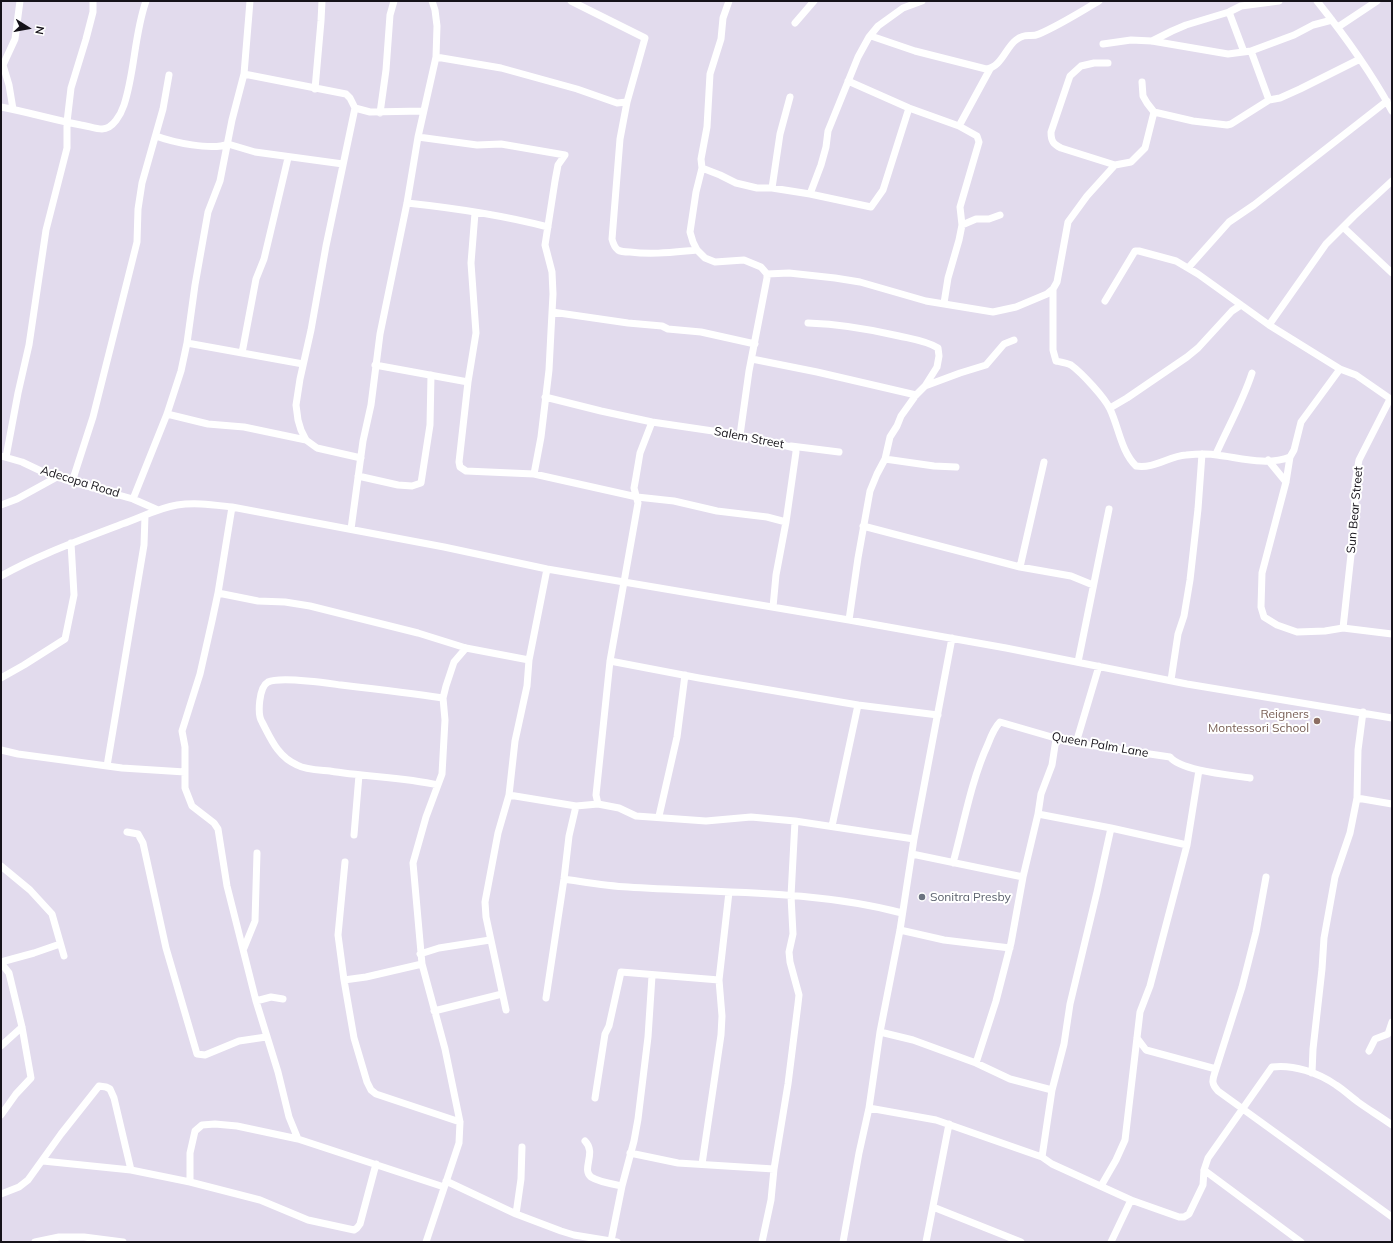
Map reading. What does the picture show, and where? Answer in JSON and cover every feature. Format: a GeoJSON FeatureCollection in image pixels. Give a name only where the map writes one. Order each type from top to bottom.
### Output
{"type":"FeatureCollection","features":[{"type":"Feature","properties":{"kind":"street"},"geometry":{"type":"LineString","coordinates":[[13,109],[9,86],[2,63],[15,39],[20,1]]}},
{"type":"Feature","properties":{"kind":"street"},"geometry":{"type":"LineString","coordinates":[[3,456],[30,339],[34,306],[42,266],[46,230],[67,148],[67,122],[71,88],[86,40],[93,12],[93,1]]}},
{"type":"Feature","properties":{"kind":"street"},"geometry":{"type":"LineString","coordinates":[[1,107],[103,129],[109,127],[114,122],[124,105],[142,13],[146,1]]}},
{"type":"Feature","properties":{"kind":"street"},"geometry":{"type":"LineString","coordinates":[[133,499],[167,414],[181,372],[208,212],[220,181],[232,120],[244,74],[250,1]]}},
{"type":"Feature","properties":{"kind":"street"},"geometry":{"type":"LineString","coordinates":[[315,89],[322,1]]}},
{"type":"Feature","properties":{"kind":"street"},"geometry":{"type":"LineString","coordinates":[[380,113],[386,70],[390,15],[394,1]]}},
{"type":"Feature","properties":{"kind":"street"},"geometry":{"type":"LineString","coordinates":[[351,529],[363,441],[371,405],[381,327],[407,203],[418,137],[436,57],[437,26],[432,1]]}},
{"type":"Feature","properties":{"kind":"street"},"geometry":{"type":"LineString","coordinates":[[571,1],[645,38],[627,102],[620,139],[612,239],[613,245],[623,251],[647,254],[666,254],[696,250]]}},
{"type":"Feature","properties":{"kind":"street"},"geometry":{"type":"LineString","coordinates":[[729,1],[723,18],[721,39],[710,74],[707,127],[701,159],[702,168],[696,192],[690,232],[696,250],[705,258],[715,262],[744,260],[761,268],[767,274],[789,273],[860,282],[926,300],[993,312],[1016,307],[1047,294],[1053,289],[1057,282],[1068,222],[1087,196],[1115,165]]}},
{"type":"Feature","properties":{"kind":"street"},"geometry":{"type":"LineString","coordinates":[[795,23],[814,1]]}},
{"type":"Feature","properties":{"kind":"street"},"geometry":{"type":"LineString","coordinates":[[810,194],[823,159],[828,131],[858,57],[870,36],[878,26],[903,8],[922,1]]}},
{"type":"Feature","properties":{"kind":"street"},"geometry":{"type":"LineString","coordinates":[[959,126],[990,69],[1005,54],[1014,42],[1023,35],[1038,35],[1100,1]]}},
{"type":"Feature","properties":{"kind":"street"},"geometry":{"type":"LineString","coordinates":[[1152,41],[1172,30],[1229,12],[1241,6],[1279,1]]}},
{"type":"Feature","properties":{"kind":"street"},"geometry":{"type":"LineString","coordinates":[[1317,1],[1338,27],[1360,59],[1392,111]]}},
{"type":"Feature","properties":{"kind":"street"},"geometry":{"type":"LineString","coordinates":[[1338,27],[1377,1]]}},
{"type":"Feature","properties":{"kind":"street"},"geometry":{"type":"LineString","coordinates":[[1229,12],[1244,52]]}},
{"type":"Feature","properties":{"kind":"street"},"geometry":{"type":"LineString","coordinates":[[1103,44],[1131,40],[1152,41],[1228,54],[1252,51],[1313,26],[1332,20]]}},
{"type":"Feature","properties":{"kind":"street"},"geometry":{"type":"LineString","coordinates":[[870,36],[915,51],[990,69]]}},
{"type":"Feature","properties":{"kind":"street"},"geometry":{"type":"LineString","coordinates":[[1252,51],[1269,100]]}},
{"type":"Feature","properties":{"kind":"street"},"geometry":{"type":"LineString","coordinates":[[436,57],[501,68],[577,89],[617,104],[627,102]]}},
{"type":"Feature","properties":{"kind":"street"},"geometry":{"type":"LineString","coordinates":[[1142,82],[1144,96],[1154,112],[1193,121],[1227,125],[1232,124],[1269,100],[1280,98],[1300,89],[1360,59]]}},
{"type":"Feature","properties":{"kind":"street"},"geometry":{"type":"LineString","coordinates":[[1108,64],[1094,63],[1081,66],[1070,76],[1051,132],[1051,140],[1054,144],[1061,148],[1115,165],[1131,162],[1145,148],[1154,112]]}},
{"type":"Feature","properties":{"kind":"street"},"geometry":{"type":"LineString","coordinates":[[244,74],[346,94],[350,98],[355,108],[326,246],[296,405],[300,425],[306,440]]}},
{"type":"Feature","properties":{"kind":"street"},"geometry":{"type":"LineString","coordinates":[[72,482],[94,417],[137,242],[138,209],[142,183],[163,109],[169,75]]}},
{"type":"Feature","properties":{"kind":"street"},"geometry":{"type":"LineString","coordinates":[[848,81],[909,108],[959,126],[977,136],[979,142],[960,207],[962,225],[948,278],[944,303]]}},
{"type":"Feature","properties":{"kind":"street"},"geometry":{"type":"LineString","coordinates":[[772,188],[780,134],[790,97]]}},
{"type":"Feature","properties":{"kind":"street"},"geometry":{"type":"LineString","coordinates":[[1188,268],[1229,222],[1254,205],[1387,101]]}},
{"type":"Feature","properties":{"kind":"street"},"geometry":{"type":"LineString","coordinates":[[355,108],[380,113],[386,111],[424,111]]}},
{"type":"Feature","properties":{"kind":"street"},"geometry":{"type":"LineString","coordinates":[[702,168],[736,183],[757,188],[772,188],[810,194],[871,208],[883,190],[909,108]]}},
{"type":"Feature","properties":{"kind":"street"},"geometry":{"type":"LineString","coordinates":[[156,136],[172,142],[222,146],[228,144],[255,152],[288,158],[343,164]]}},
{"type":"Feature","properties":{"kind":"street"},"geometry":{"type":"LineString","coordinates":[[418,137],[477,145],[501,144],[565,155],[558,165],[545,245],[552,272],[552,312],[549,370],[541,437],[534,474]]}},
{"type":"Feature","properties":{"kind":"street"},"geometry":{"type":"LineString","coordinates":[[242,353],[256,279],[264,259],[288,158]]}},
{"type":"Feature","properties":{"kind":"street"},"geometry":{"type":"LineString","coordinates":[[1269,325],[1326,244],[1392,181]]}},
{"type":"Feature","properties":{"kind":"street"},"geometry":{"type":"LineString","coordinates":[[407,203],[513,218],[548,227]]}},
{"type":"Feature","properties":{"kind":"street"},"geometry":{"type":"LineString","coordinates":[[475,213],[471,263],[476,333],[468,382],[460,467],[466,471],[534,474],[637,497],[674,501],[717,511],[767,517],[786,522]]}},
{"type":"Feature","properties":{"kind":"street"},"geometry":{"type":"LineString","coordinates":[[962,225],[976,219],[989,219],[1000,215]]}},
{"type":"Feature","properties":{"kind":"street"},"geometry":{"type":"LineString","coordinates":[[1343,227],[1392,273]]}},
{"type":"Feature","properties":{"kind":"street"},"geometry":{"type":"LineString","coordinates":[[1105,301],[1135,251],[1176,261],[1241,304],[1269,325],[1340,369],[1356,375],[1391,400]]}},
{"type":"Feature","properties":{"kind":"street"},"geometry":{"type":"LineString","coordinates":[[740,435],[767,274]]}},
{"type":"Feature","properties":{"kind":"street"},"geometry":{"type":"LineString","coordinates":[[1053,289],[1053,350],[1056,360],[1070,364],[1085,377],[1110,408],[1122,441],[1136,466],[1148,466],[1184,455],[1216,454],[1256,461],[1281,460],[1290,457]]}},
{"type":"Feature","properties":{"kind":"street"},"geometry":{"type":"LineString","coordinates":[[1110,408],[1187,357],[1198,348],[1232,311],[1241,304]]}},
{"type":"Feature","properties":{"kind":"street"},"geometry":{"type":"LineString","coordinates":[[552,312],[628,324],[662,326],[668,330],[701,332],[755,344]]}},
{"type":"Feature","properties":{"kind":"street"},"geometry":{"type":"LineString","coordinates":[[808,323],[856,327],[909,338],[938,348],[939,356],[937,367],[925,386],[916,395],[901,416],[890,437],[885,459],[870,491],[863,526],[849,620]]}},
{"type":"Feature","properties":{"kind":"street"},"geometry":{"type":"LineString","coordinates":[[925,386],[986,365],[1004,344],[1014,340]]}},
{"type":"Feature","properties":{"kind":"street"},"geometry":{"type":"LineString","coordinates":[[187,343],[303,364]]}},
{"type":"Feature","properties":{"kind":"street"},"geometry":{"type":"LineString","coordinates":[[752,359],[809,370],[916,395]]}},
{"type":"Feature","properties":{"kind":"street"},"geometry":{"type":"LineString","coordinates":[[375,365],[468,382]]}},
{"type":"Feature","properties":{"kind":"street"},"geometry":{"type":"LineString","coordinates":[[1340,369],[1301,422],[1294,450],[1290,457],[1286,482],[1262,573],[1261,608],[1264,617],[1277,625],[1297,632],[1324,631],[1343,628],[1392,634]]}},
{"type":"Feature","properties":{"kind":"street"},"geometry":{"type":"LineString","coordinates":[[1216,454],[1242,401],[1252,373]]}},
{"type":"Feature","properties":{"kind":"street"},"geometry":{"type":"LineString","coordinates":[[358,476],[398,485],[412,486],[422,483],[430,425],[431,375]]}},
{"type":"Feature","properties":{"kind":"street","name":"Salem Street"},"geometry":{"type":"LineString","coordinates":[[545,397],[652,422],[740,435],[795,448],[796,452],[786,522],[777,569],[773,607]]}},
{"type":"Feature","properties":{"kind":"street","name":"Sun Bear Street"},"geometry":{"type":"LineString","coordinates":[[1343,628],[1355,518],[1355,483],[1359,460],[1391,400]]}},
{"type":"Feature","properties":{"kind":"street"},"geometry":{"type":"LineString","coordinates":[[167,414],[208,424],[244,427],[306,440],[317,448],[361,458]]}},
{"type":"Feature","properties":{"kind":"street"},"geometry":{"type":"LineString","coordinates":[[598,804],[596,795],[610,661],[636,519],[637,497],[634,488],[640,453],[652,422]]}},
{"type":"Feature","properties":{"kind":"street"},"geometry":{"type":"LineString","coordinates":[[791,446],[839,452]]}},
{"type":"Feature","properties":{"kind":"street"},"geometry":{"type":"LineString","coordinates":[[1171,680],[1178,634],[1184,616],[1190,580],[1198,510],[1202,454]]}},
{"type":"Feature","properties":{"kind":"street","name":"Adecopa Road"},"geometry":{"type":"LineString","coordinates":[[3,456],[72,482],[113,492],[158,510]]}},
{"type":"Feature","properties":{"kind":"street"},"geometry":{"type":"LineString","coordinates":[[885,459],[934,466],[956,467]]}},
{"type":"Feature","properties":{"kind":"street"},"geometry":{"type":"LineString","coordinates":[[1268,460],[1286,482]]}},
{"type":"Feature","properties":{"kind":"street"},"geometry":{"type":"LineString","coordinates":[[1020,567],[1044,462]]}},
{"type":"Feature","properties":{"kind":"street"},"geometry":{"type":"LineString","coordinates":[[1,505],[57,477]]}},
{"type":"Feature","properties":{"kind":"street"},"geometry":{"type":"LineString","coordinates":[[1,576],[71,543],[158,510],[177,505],[196,503],[232,507],[351,529],[547,569],[624,583],[952,638],[1171,680],[1392,718]]}},
{"type":"Feature","properties":{"kind":"street"},"geometry":{"type":"LineString","coordinates":[[232,507],[218,593],[200,674],[182,731],[185,747],[185,788],[192,806],[214,823],[218,829],[227,886],[244,948],[256,1002],[278,1072],[290,1117],[298,1139]]}},
{"type":"Feature","properties":{"kind":"street"},"geometry":{"type":"LineString","coordinates":[[1078,662],[1109,509]]}},
{"type":"Feature","properties":{"kind":"street"},"geometry":{"type":"LineString","coordinates":[[107,766],[144,545],[145,516]]}},
{"type":"Feature","properties":{"kind":"street"},"geometry":{"type":"LineString","coordinates":[[863,526],[1020,567],[1065,575],[1093,585]]}},
{"type":"Feature","properties":{"kind":"street"},"geometry":{"type":"LineString","coordinates":[[1,678],[24,666],[65,639],[74,595],[71,543]]}},
{"type":"Feature","properties":{"kind":"street"},"geometry":{"type":"LineString","coordinates":[[506,1010],[490,940],[486,917],[486,902],[498,833],[509,795],[515,741],[527,686],[529,660],[547,569]]}},
{"type":"Feature","properties":{"kind":"street"},"geometry":{"type":"LineString","coordinates":[[218,593],[258,601],[285,602],[310,606],[418,633],[466,648],[529,660]]}},
{"type":"Feature","properties":{"kind":"street"},"geometry":{"type":"LineString","coordinates":[[843,1242],[868,1108],[880,1032],[900,930],[914,839],[952,638]]}},
{"type":"Feature","properties":{"kind":"street"},"geometry":{"type":"LineString","coordinates":[[426,1242],[459,1143],[460,1122],[449,1067],[423,975],[413,863],[426,817],[442,774],[445,720],[444,698],[446,686],[454,662],[466,648]]}},
{"type":"Feature","properties":{"kind":"street"},"geometry":{"type":"LineString","coordinates":[[610,661],[858,705],[938,714]]}},
{"type":"Feature","properties":{"kind":"street"},"geometry":{"type":"LineString","coordinates":[[1076,743],[1099,666]]}},
{"type":"Feature","properties":{"kind":"street"},"geometry":{"type":"LineString","coordinates":[[659,816],[677,737],[685,675]]}},
{"type":"Feature","properties":{"kind":"street"},"geometry":{"type":"LineString","coordinates":[[438,785],[382,776],[359,776],[299,766],[287,761],[278,752],[260,718],[262,690],[265,685],[274,681],[306,681],[444,698]]}},
{"type":"Feature","properties":{"kind":"street"},"geometry":{"type":"LineString","coordinates":[[832,826],[858,705]]}},
{"type":"Feature","properties":{"kind":"street"},"geometry":{"type":"LineString","coordinates":[[1312,1073],[1324,938],[1335,877],[1350,833],[1357,798],[1358,750],[1363,712]]}},
{"type":"Feature","properties":{"kind":"street","name":"Queen Palm Lane"},"geometry":{"type":"LineString","coordinates":[[953,863],[974,783],[985,751],[996,726],[1000,722],[1056,739],[1170,757],[1174,762],[1199,770],[1250,778]]}},
{"type":"Feature","properties":{"kind":"street"},"geometry":{"type":"LineString","coordinates":[[976,1063],[996,1001],[1010,948],[1023,877],[1038,814],[1041,794],[1052,765],[1056,739]]}},
{"type":"Feature","properties":{"kind":"street"},"geometry":{"type":"LineString","coordinates":[[1,750],[18,754],[107,766],[185,772]]}},
{"type":"Feature","properties":{"kind":"street"},"geometry":{"type":"LineString","coordinates":[[1101,1186],[1116,1160],[1125,1140],[1140,1012],[1150,986],[1186,845],[1199,770]]}},
{"type":"Feature","properties":{"kind":"street"},"geometry":{"type":"LineString","coordinates":[[354,835],[359,776]]}},
{"type":"Feature","properties":{"kind":"street"},"geometry":{"type":"LineString","coordinates":[[509,795],[576,806],[598,804],[619,808],[636,816],[659,816],[706,821],[751,817],[795,821],[914,839]]}},
{"type":"Feature","properties":{"kind":"street"},"geometry":{"type":"LineString","coordinates":[[1357,798],[1392,804]]}},
{"type":"Feature","properties":{"kind":"street"},"geometry":{"type":"LineString","coordinates":[[546,998],[569,836],[576,806]]}},
{"type":"Feature","properties":{"kind":"street"},"geometry":{"type":"LineString","coordinates":[[1038,814],[1111,828],[1186,845]]}},
{"type":"Feature","properties":{"kind":"street"},"geometry":{"type":"LineString","coordinates":[[762,1242],[771,1200],[774,1169],[788,1084],[799,995],[790,962],[789,952],[793,934],[791,896],[795,821]]}},
{"type":"Feature","properties":{"kind":"street"},"geometry":{"type":"LineString","coordinates":[[1042,1157],[1052,1090],[1064,1044],[1070,1004],[1111,828]]}},
{"type":"Feature","properties":{"kind":"street"},"geometry":{"type":"LineString","coordinates":[[127,832],[138,834],[143,843],[166,948],[197,1054],[205,1055],[239,1041],[266,1037]]}},
{"type":"Feature","properties":{"kind":"street"},"geometry":{"type":"LineString","coordinates":[[244,948],[255,921],[257,853]]}},
{"type":"Feature","properties":{"kind":"street"},"geometry":{"type":"LineString","coordinates":[[912,854],[1023,877]]}},
{"type":"Feature","properties":{"kind":"street"},"geometry":{"type":"LineString","coordinates":[[345,862],[338,935],[354,1038],[367,1082],[371,1090],[376,1094],[460,1122]]}},
{"type":"Feature","properties":{"kind":"street"},"geometry":{"type":"LineString","coordinates":[[1,866],[30,890],[52,914],[64,956]]}},
{"type":"Feature","properties":{"kind":"street"},"geometry":{"type":"LineString","coordinates":[[1266,877],[1256,932],[1242,987],[1212,1081],[1213,1085],[1218,1091],[1244,1108],[1392,1217]]}},
{"type":"Feature","properties":{"kind":"street"},"geometry":{"type":"LineString","coordinates":[[564,879],[626,887],[791,896],[849,902],[878,907],[902,914]]}},
{"type":"Feature","properties":{"kind":"street"},"geometry":{"type":"LineString","coordinates":[[702,1164],[721,1035],[722,1016],[719,980],[729,892]]}},
{"type":"Feature","properties":{"kind":"street"},"geometry":{"type":"LineString","coordinates":[[900,930],[951,941],[1010,948]]}},
{"type":"Feature","properties":{"kind":"street"},"geometry":{"type":"LineString","coordinates":[[420,954],[439,948],[490,940]]}},
{"type":"Feature","properties":{"kind":"street"},"geometry":{"type":"LineString","coordinates":[[1,1115],[16,1094],[31,1078],[22,1027],[9,972],[1,962],[60,944]]}},
{"type":"Feature","properties":{"kind":"street"},"geometry":{"type":"LineString","coordinates":[[344,980],[422,964]]}},
{"type":"Feature","properties":{"kind":"street"},"geometry":{"type":"LineString","coordinates":[[595,1098],[605,1034],[609,1026],[621,972],[652,976],[719,980]]}},
{"type":"Feature","properties":{"kind":"street"},"geometry":{"type":"LineString","coordinates":[[190,1182],[190,1153],[195,1131],[202,1126],[215,1124],[237,1126],[298,1139],[445,1184],[516,1214],[574,1235],[614,1242],[622,1186],[634,1141],[638,1119],[652,976]]}},
{"type":"Feature","properties":{"kind":"street"},"geometry":{"type":"LineString","coordinates":[[434,1011],[502,994]]}},
{"type":"Feature","properties":{"kind":"street"},"geometry":{"type":"LineString","coordinates":[[256,1002],[271,997],[283,999]]}},
{"type":"Feature","properties":{"kind":"street"},"geometry":{"type":"LineString","coordinates":[[1369,1050],[1375,1040],[1388,1034],[1392,1022]]}},
{"type":"Feature","properties":{"kind":"street"},"geometry":{"type":"LineString","coordinates":[[1,1046],[22,1027]]}},
{"type":"Feature","properties":{"kind":"street"},"geometry":{"type":"LineString","coordinates":[[880,1032],[913,1040],[976,1063],[1010,1078],[1052,1090]]}},
{"type":"Feature","properties":{"kind":"street"},"geometry":{"type":"LineString","coordinates":[[1137,1038],[1146,1050],[1216,1069]]}},
{"type":"Feature","properties":{"kind":"street"},"geometry":{"type":"LineString","coordinates":[[1134,1059],[1142,1055],[1146,1050]]}},
{"type":"Feature","properties":{"kind":"street"},"geometry":{"type":"LineString","coordinates":[[868,1108],[913,1115],[949,1124],[1042,1157],[1052,1164],[1131,1200],[1179,1217],[1184,1217],[1189,1214],[1203,1185],[1204,1170],[1208,1158],[1272,1066],[1281,1066],[1312,1073],[1336,1084],[1359,1103],[1392,1125]]}},
{"type":"Feature","properties":{"kind":"street"},"geometry":{"type":"LineString","coordinates":[[1,1194],[19,1187],[28,1180],[61,1134],[99,1086],[110,1089],[114,1098],[130,1170]]}},
{"type":"Feature","properties":{"kind":"street"},"geometry":{"type":"LineString","coordinates":[[926,1242],[949,1124]]}},
{"type":"Feature","properties":{"kind":"street"},"geometry":{"type":"LineString","coordinates":[[585,1141],[589,1145],[590,1150],[588,1171],[590,1176],[622,1186]]}},
{"type":"Feature","properties":{"kind":"street"},"geometry":{"type":"LineString","coordinates":[[516,1214],[521,1179],[522,1147]]}},
{"type":"Feature","properties":{"kind":"street"},"geometry":{"type":"LineString","coordinates":[[630,1153],[678,1163],[774,1169]]}},
{"type":"Feature","properties":{"kind":"street"},"geometry":{"type":"LineString","coordinates":[[43,1161],[130,1170],[190,1182],[260,1200],[308,1220],[354,1230],[358,1228],[360,1224],[376,1164]]}},
{"type":"Feature","properties":{"kind":"street"},"geometry":{"type":"LineString","coordinates":[[1204,1170],[1301,1242]]}},
{"type":"Feature","properties":{"kind":"street"},"geometry":{"type":"LineString","coordinates":[[1111,1242],[1131,1200]]}},
{"type":"Feature","properties":{"kind":"street"},"geometry":{"type":"LineString","coordinates":[[933,1207],[1020,1242]]}},
{"type":"Feature","properties":{"kind":"street"},"geometry":{"type":"LineString","coordinates":[[35,1242],[59,1237],[84,1237],[123,1242]]}},
{"type":"Feature","properties":{"kind":"place","name":"Reigners Montessori School"},"geometry":{"type":"Point","coordinates":[1317,721]}},
{"type":"Feature","properties":{"kind":"place","name":"Sonitra Presby"},"geometry":{"type":"Point","coordinates":[922,897]}}]}
